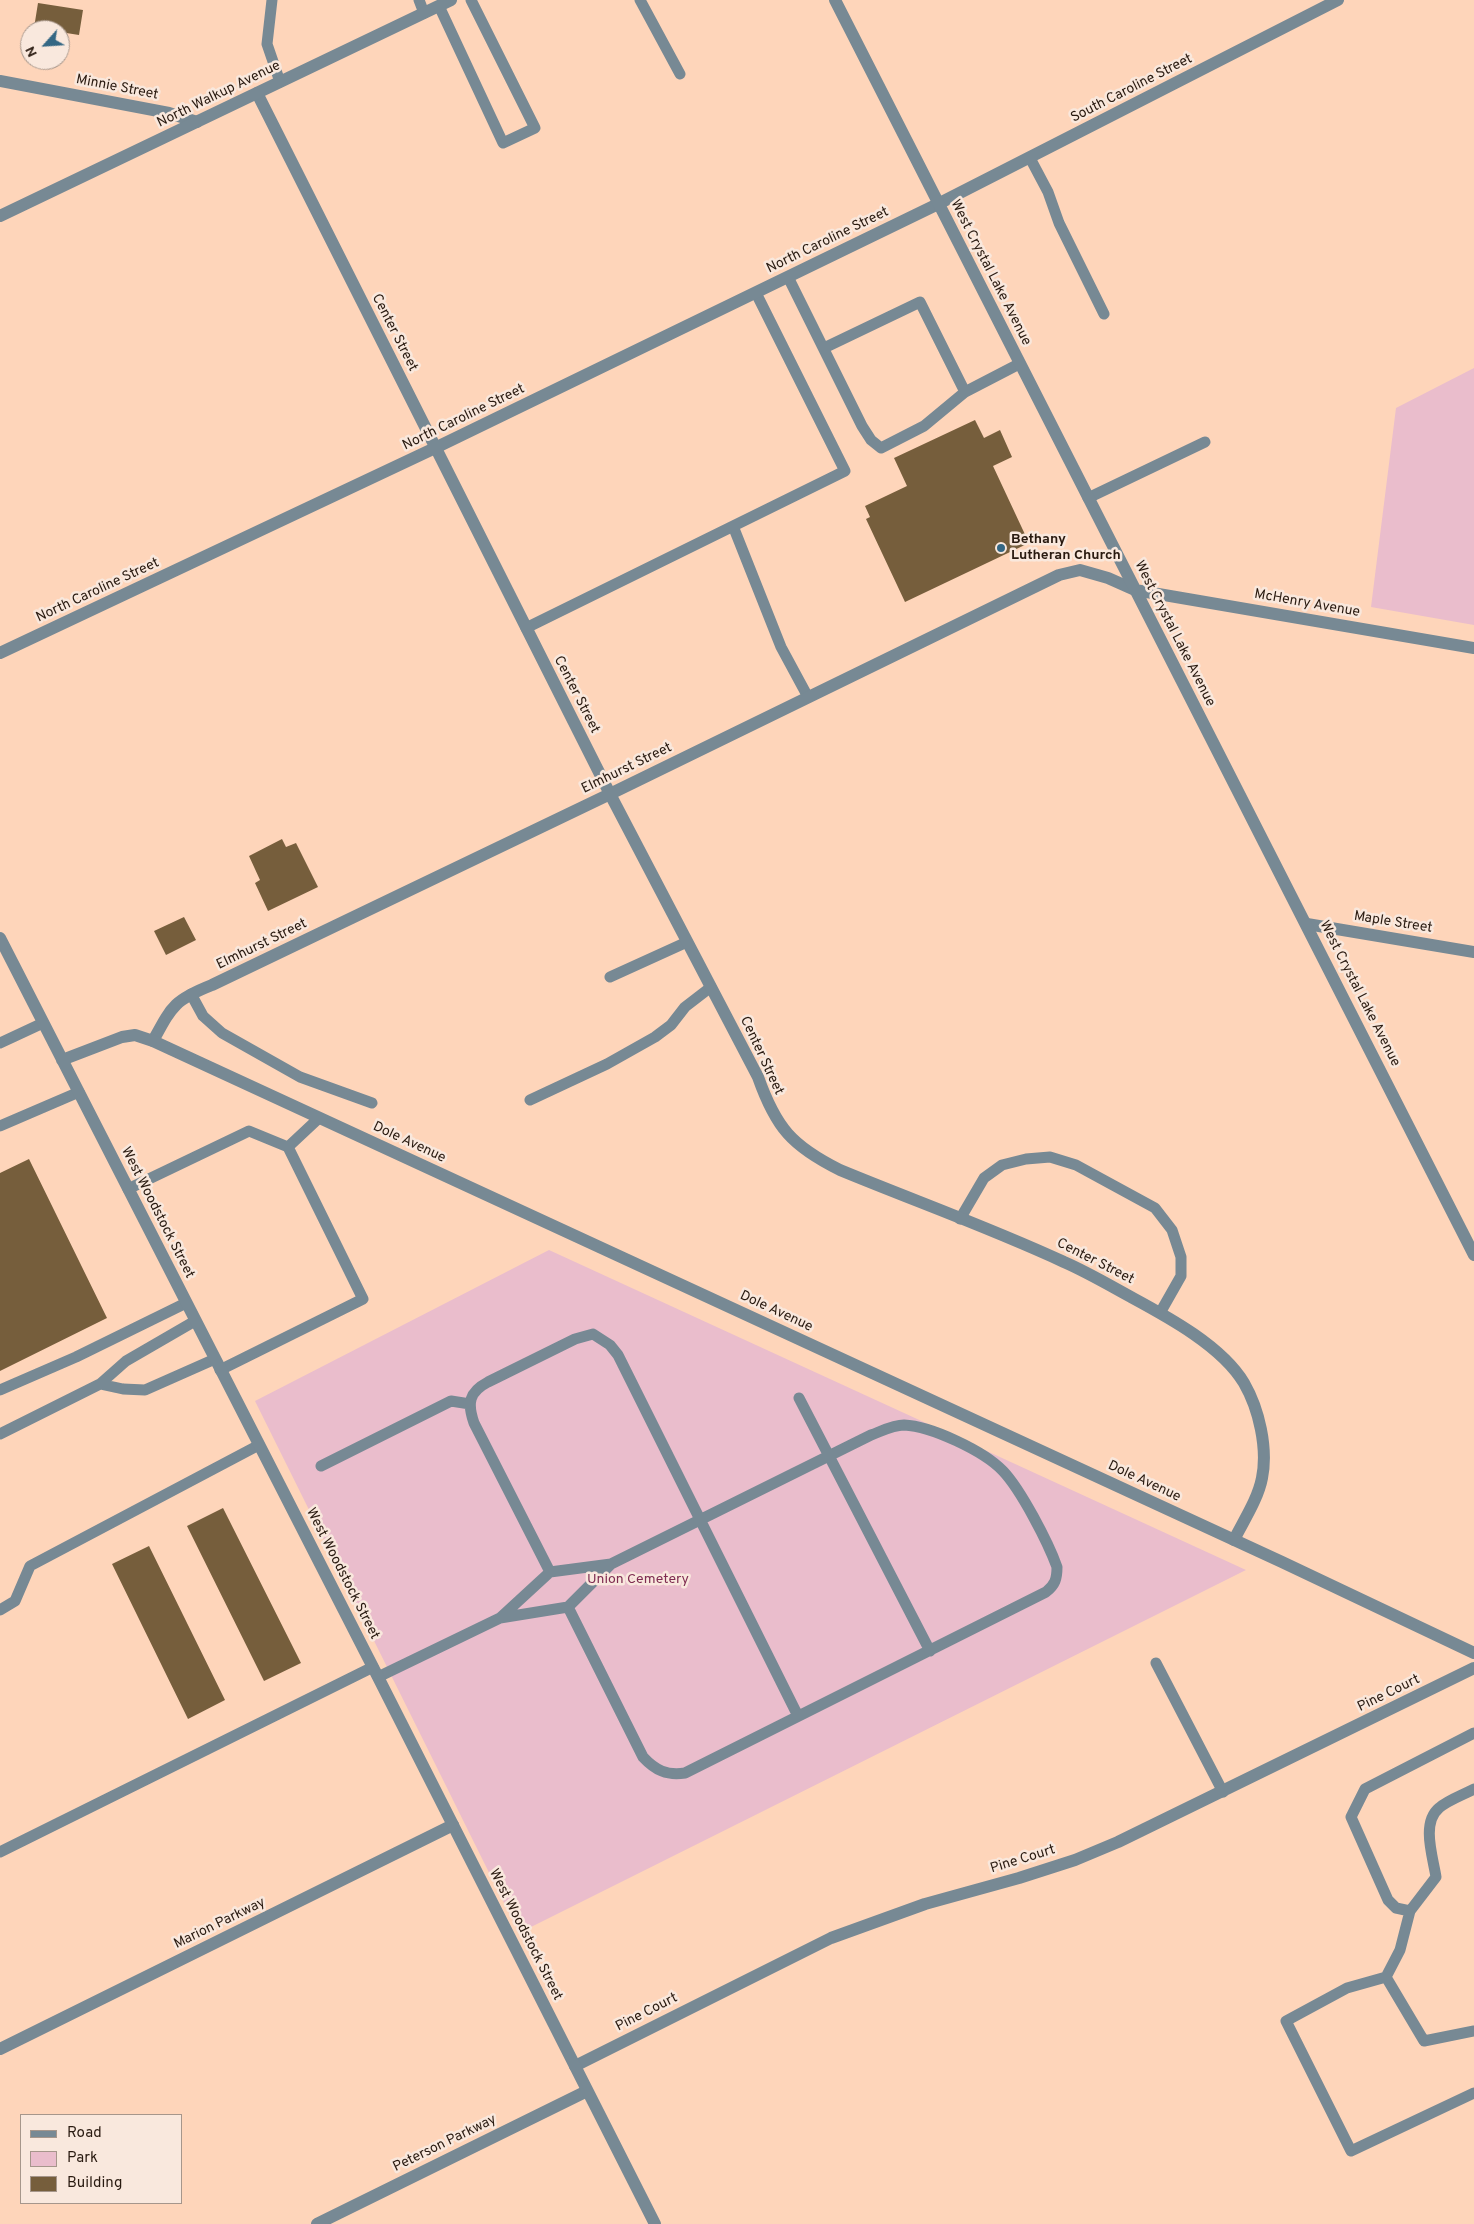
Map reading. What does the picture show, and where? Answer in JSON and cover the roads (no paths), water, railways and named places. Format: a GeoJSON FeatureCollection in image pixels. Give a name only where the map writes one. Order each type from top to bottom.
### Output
{"type":"FeatureCollection","features":[{"type":"Feature","properties":{"kind":"street","name":"North Walkup Avenue"},"geometry":{"type":"LineString","coordinates":[[0,216],[451,0]]}},
{"type":"Feature","properties":{"kind":"street","name":"West Crystal Lake Avenue"},"geometry":{"type":"LineString","coordinates":[[835,0],[1135,590],[1468,1233],[1474,1255]]}},
{"type":"Feature","properties":{"kind":"street","name":"South Caroline Street"},"geometry":{"type":"LineString","coordinates":[[938,204],[1338,0]]}},
{"type":"Feature","properties":{"kind":"street","name":"Minnie Street"},"geometry":{"type":"LineString","coordinates":[[0,81],[169,113],[197,122]]}},
{"type":"Feature","properties":{"kind":"street","name":"Center Street"},"geometry":{"type":"LineString","coordinates":[[257,93],[610,794],[758,1077],[768,1105],[780,1126],[797,1145],[816,1158],[840,1170],[1065,1262],[1160,1313],[1202,1340],[1243,1382],[1253,1402],[1260,1427],[1264,1452],[1262,1478],[1234,1540]]}},
{"type":"Feature","properties":{"kind":"street","name":"North Caroline Street"},"geometry":{"type":"LineString","coordinates":[[0,653],[435,448],[938,204]]}},
{"type":"Feature","properties":{"kind":"street","name":"Elmhurst Street"},"geometry":{"type":"LineString","coordinates":[[153,1041],[169,1011],[182,998],[610,794],[1059,575],[1080,570],[1108,578],[1135,590]]}},
{"type":"Feature","properties":{"kind":"street","name":"McHenry Avenue"},"geometry":{"type":"LineString","coordinates":[[1135,590],[1474,648]]}},
{"type":"Feature","properties":{"kind":"street","name":"Maple Street"},"geometry":{"type":"LineString","coordinates":[[1307,924],[1474,952]]}},
{"type":"Feature","properties":{"kind":"street","name":"West Woodstock Street"},"geometry":{"type":"LineString","coordinates":[[0,938],[376,1672],[655,2224]]}},
{"type":"Feature","properties":{"kind":"street","name":"Dole Avenue"},"geometry":{"type":"LineString","coordinates":[[62,1060],[122,1036],[135,1035],[153,1041],[1234,1540],[1474,1653]]}},
{"type":"Feature","properties":{"kind":"street","name":"Pine Court"},"geometry":{"type":"LineString","coordinates":[[575,2066],[831,1938],[925,1904],[1075,1860],[1143,1831],[1474,1668]]}},
{"type":"Feature","properties":{"kind":"street","name":"Marion Parkway"},"geometry":{"type":"LineString","coordinates":[[0,2049],[453,1824]]}},
{"type":"Feature","properties":{"kind":"street","name":"Peterson Parkway"},"geometry":{"type":"LineString","coordinates":[[317,2224],[587,2091]]}},
{"type":"Feature","properties":{"kind":"lane"},"geometry":{"type":"LineString","coordinates":[[272,0],[267,44],[280,82]]}},
{"type":"Feature","properties":{"kind":"lane"},"geometry":{"type":"LineString","coordinates":[[418,0],[424,13]]}},
{"type":"Feature","properties":{"kind":"lane"},"geometry":{"type":"LineString","coordinates":[[439,6],[503,143],[535,128],[471,0]]}},
{"type":"Feature","properties":{"kind":"lane"},"geometry":{"type":"LineString","coordinates":[[640,0],[680,74]]}},
{"type":"Feature","properties":{"kind":"lane"},"geometry":{"type":"LineString","coordinates":[[1030,158],[1048,192],[1059,223],[1104,314]]}},
{"type":"Feature","properties":{"kind":"lane"},"geometry":{"type":"LineString","coordinates":[[788,277],[862,426],[871,440],[881,448],[924,426],[965,392],[1019,364]]}},
{"type":"Feature","properties":{"kind":"lane"},"geometry":{"type":"LineString","coordinates":[[526,628],[845,471],[756,293]]}},
{"type":"Feature","properties":{"kind":"lane"},"geometry":{"type":"LineString","coordinates":[[824,348],[920,302],[965,392]]}},
{"type":"Feature","properties":{"kind":"lane"},"geometry":{"type":"LineString","coordinates":[[1088,498],[1205,442]]}},
{"type":"Feature","properties":{"kind":"lane"},"geometry":{"type":"LineString","coordinates":[[733,526],[781,647],[808,697]]}},
{"type":"Feature","properties":{"kind":"lane"},"geometry":{"type":"LineString","coordinates":[[610,977],[687,942]]}},
{"type":"Feature","properties":{"kind":"lane"},"geometry":{"type":"LineString","coordinates":[[530,1100],[607,1064],[654,1038],[671,1025],[685,1007],[711,987]]}},
{"type":"Feature","properties":{"kind":"lane"},"geometry":{"type":"LineString","coordinates":[[191,994],[203,1016],[222,1033],[300,1077],[372,1103]]}},
{"type":"Feature","properties":{"kind":"lane"},"geometry":{"type":"LineString","coordinates":[[0,1043],[43,1023]]}},
{"type":"Feature","properties":{"kind":"lane"},"geometry":{"type":"LineString","coordinates":[[0,1126],[78,1092]]}},
{"type":"Feature","properties":{"kind":"lane"},"geometry":{"type":"LineString","coordinates":[[288,1147],[319,1118]]}},
{"type":"Feature","properties":{"kind":"lane"},"geometry":{"type":"LineString","coordinates":[[100,1384],[123,1389],[146,1390],[217,1364],[363,1299],[288,1147],[249,1131],[128,1189]]}},
{"type":"Feature","properties":{"kind":"lane"},"geometry":{"type":"LineString","coordinates":[[960,1219],[984,1178],[1002,1165],[1026,1159],[1050,1157],[1076,1166],[1155,1208],[1172,1230],[1181,1258],[1181,1276],[1160,1313]]}},
{"type":"Feature","properties":{"kind":"lane"},"geometry":{"type":"LineString","coordinates":[[0,1390],[76,1357],[186,1302]]}},
{"type":"Feature","properties":{"kind":"lane"},"geometry":{"type":"LineString","coordinates":[[0,1434],[100,1384],[126,1361],[195,1321]]}},
{"type":"Feature","properties":{"kind":"lane"},"geometry":{"type":"LineString","coordinates":[[550,1572],[474,1423],[470,1404],[472,1395],[477,1388],[575,1339],[593,1334],[610,1344],[618,1355],[798,1716]]}},
{"type":"Feature","properties":{"kind":"lane"},"geometry":{"type":"LineString","coordinates":[[800,1398],[930,1651]]}},
{"type":"Feature","properties":{"kind":"lane"},"geometry":{"type":"LineString","coordinates":[[320,1466],[451,1401],[470,1404]]}},
{"type":"Feature","properties":{"kind":"lane"},"geometry":{"type":"LineString","coordinates":[[0,1852],[376,1672],[500,1618],[568,1607],[611,1564],[871,1435],[902,1425],[924,1429],[955,1441],[990,1461],[1010,1479],[1057,1567],[1057,1577],[1053,1586],[1046,1592],[685,1773],[676,1775],[658,1770],[643,1757],[568,1607]]}},
{"type":"Feature","properties":{"kind":"lane"},"geometry":{"type":"LineString","coordinates":[[0,1610],[15,1601],[30,1566],[259,1445]]}},
{"type":"Feature","properties":{"kind":"lane"},"geometry":{"type":"LineString","coordinates":[[500,1618],[550,1572],[611,1564]]}},
{"type":"Feature","properties":{"kind":"lane"},"geometry":{"type":"LineString","coordinates":[[1156,1663],[1223,1792]]}},
{"type":"Feature","properties":{"kind":"lane"},"geometry":{"type":"LineString","coordinates":[[1410,1911],[1396,1908],[1388,1900],[1351,1817],[1365,1789],[1474,1733]]}},
{"type":"Feature","properties":{"kind":"lane"},"geometry":{"type":"LineString","coordinates":[[1474,1789],[1439,1808],[1430,1820],[1430,1844],[1436,1877],[1410,1911],[1400,1950],[1386,1977],[1347,1988],[1286,2021],[1351,2151],[1474,2092]]}},
{"type":"Feature","properties":{"kind":"lane"},"geometry":{"type":"LineString","coordinates":[[1386,1977],[1424,2041],[1474,2031]]}},
{"type":"Feature","properties":{"kind":"place","name":"Bethany Lutheran Church"},"geometry":{"type":"Point","coordinates":[1001,548]}},
{"type":"Feature","properties":{"kind":"park label","name":"Union Cemetery"},"geometry":{"type":"Point","coordinates":[638,1580]}}]}
